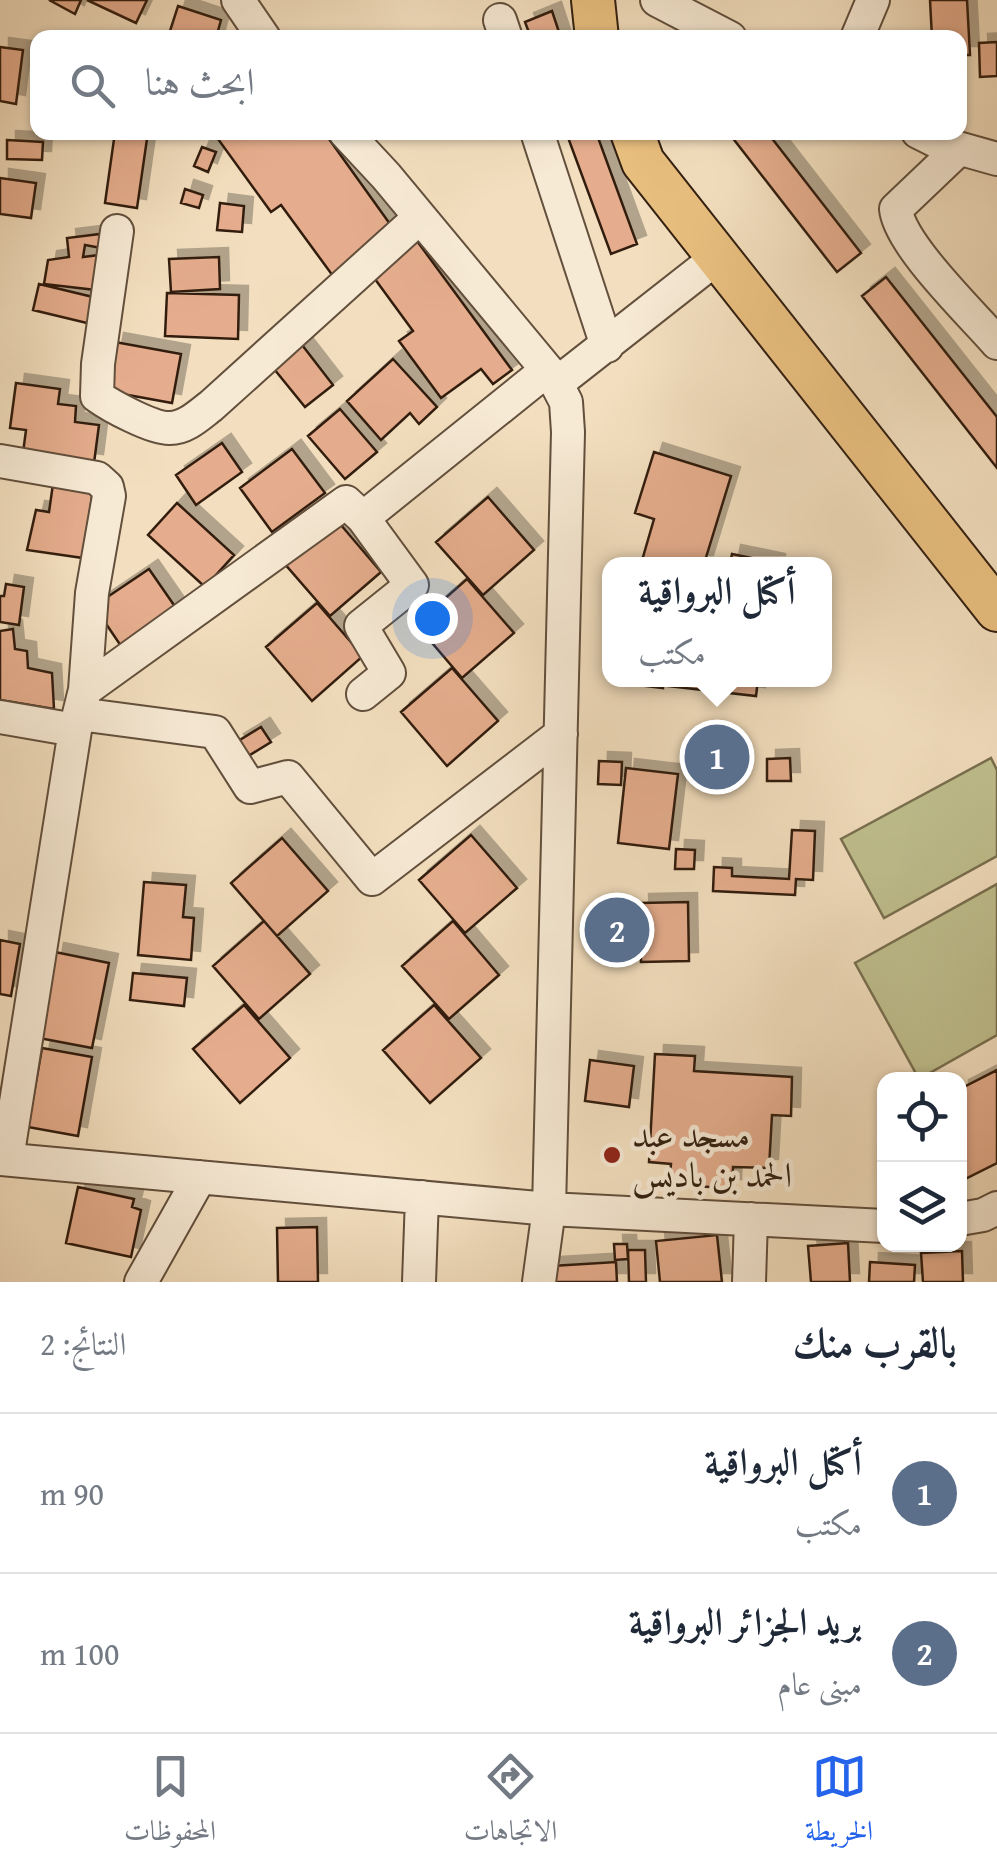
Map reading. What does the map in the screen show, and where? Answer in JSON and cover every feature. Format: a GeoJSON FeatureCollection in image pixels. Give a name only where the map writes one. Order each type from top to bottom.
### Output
{"type":"FeatureCollection","features":[{"type":"Feature","properties":{"kind":"main road"},"geometry":{"type":"LineString","coordinates":[[593,0],[596,30]]}},
{"type":"Feature","properties":{"kind":"main road"},"geometry":{"type":"LineString","coordinates":[[635,140],[643,162],[997,610]]}},
{"type":"Feature","properties":{"kind":"street"},"geometry":{"type":"LineString","coordinates":[[238,0],[259,30]]}},
{"type":"Feature","properties":{"kind":"street"},"geometry":{"type":"LineString","coordinates":[[657,0],[715,30]]}},
{"type":"Feature","properties":{"kind":"street"},"geometry":{"type":"LineString","coordinates":[[860,30],[873,0]]}},
{"type":"Feature","properties":{"kind":"street"},"geometry":{"type":"LineString","coordinates":[[352,140],[552,377],[566,402],[549,1209],[539,1282]]}},
{"type":"Feature","properties":{"kind":"street"},"geometry":{"type":"LineString","coordinates":[[540,140],[607,346]]}},
{"type":"Feature","properties":{"kind":"street"},"geometry":{"type":"LineString","coordinates":[[937,140],[997,159]]}},
{"type":"Feature","properties":{"kind":"street"},"geometry":{"type":"LineString","coordinates":[[959,149],[896,209],[898,221],[928,264],[997,342]]}},
{"type":"Feature","properties":{"kind":"street"},"geometry":{"type":"LineString","coordinates":[[117,232],[97,396],[111,406],[168,429],[189,423],[212,406],[419,218]]}},
{"type":"Feature","properties":{"kind":"street"},"geometry":{"type":"LineString","coordinates":[[363,518],[552,377],[607,346],[718,257]]}},
{"type":"Feature","properties":{"kind":"street"},"geometry":{"type":"LineString","coordinates":[[0,460],[97,478],[110,496],[92,593],[80,711],[4,1159],[549,1209],[877,1226]]}},
{"type":"Feature","properties":{"kind":"street"},"geometry":{"type":"LineString","coordinates":[[80,711],[346,502],[363,518],[412,585],[361,626],[389,673],[362,694]]}},
{"type":"Feature","properties":{"kind":"street"},"geometry":{"type":"LineString","coordinates":[[0,717],[80,711],[215,732],[250,787],[288,777],[372,879],[561,734]]}},
{"type":"Feature","properties":{"kind":"street"},"geometry":{"type":"LineString","coordinates":[[141,1282],[200,1177]]}},
{"type":"Feature","properties":{"kind":"street"},"geometry":{"type":"LineString","coordinates":[[418,1282],[422,1197]]}},
{"type":"Feature","properties":{"kind":"street"},"geometry":{"type":"LineString","coordinates":[[750,1219],[750,1282]]}},
{"type":"Feature","properties":{"kind":"green space"},"geometry":{"type":"Polygon","coordinates":[[[991,758],[997,770],[997,856],[884,918],[841,839],[991,758]]]}},
{"type":"Feature","properties":{"kind":"green space"},"geometry":{"type":"Polygon","coordinates":[[[997,884],[997,1035],[931,1072],[915,1072],[855,963],[997,884]]]}},
{"type":"Feature","properties":{"kind":"building"},"geometry":{"type":"Polygon","coordinates":[[[49,0],[81,0],[75,14],[49,0]]]}},
{"type":"Feature","properties":{"kind":"building"},"geometry":{"type":"Polygon","coordinates":[[[87,0],[147,0],[136,23],[87,0]]]}},
{"type":"Feature","properties":{"kind":"building"},"geometry":{"type":"Polygon","coordinates":[[[930,0],[967,0],[970,55],[967,30],[932,30],[930,0]]]}},
{"type":"Feature","properties":{"kind":"building"},"geometry":{"type":"Polygon","coordinates":[[[178,6],[221,20],[218,30],[170,30],[178,6]]]}},
{"type":"Feature","properties":{"kind":"building"},"geometry":{"type":"Polygon","coordinates":[[[552,11],[558,30],[528,30],[525,22],[552,11]]]}},
{"type":"Feature","properties":{"kind":"building"},"geometry":{"type":"Polygon","coordinates":[[[997,42],[997,76],[980,77],[979,43],[997,42]]]}},
{"type":"Feature","properties":{"kind":"building"},"geometry":{"type":"Polygon","coordinates":[[[0,47],[23,50],[16,104],[0,101],[0,47]]]}},
{"type":"Feature","properties":{"kind":"building"},"geometry":{"type":"Polygon","coordinates":[[[7,140],[43,142],[42,160],[7,159],[7,140]]]}},
{"type":"Feature","properties":{"kind":"building"},"geometry":{"type":"Polygon","coordinates":[[[114,140],[147,140],[137,208],[105,203],[114,140]]]}},
{"type":"Feature","properties":{"kind":"building"},"geometry":{"type":"Polygon","coordinates":[[[219,140],[330,140],[395,231],[333,276],[281,205],[271,212],[219,140]]]}},
{"type":"Feature","properties":{"kind":"building"},"geometry":{"type":"Polygon","coordinates":[[[569,140],[599,140],[637,244],[611,254],[569,140]]]}},
{"type":"Feature","properties":{"kind":"building"},"geometry":{"type":"Polygon","coordinates":[[[734,140],[773,140],[861,253],[837,272],[734,140]]]}},
{"type":"Feature","properties":{"kind":"building"},"geometry":{"type":"Polygon","coordinates":[[[202,147],[216,152],[208,172],[194,166],[202,147]]]}},
{"type":"Feature","properties":{"kind":"building"},"geometry":{"type":"Polygon","coordinates":[[[0,178],[36,183],[31,218],[0,214],[0,178]]]}},
{"type":"Feature","properties":{"kind":"building"},"geometry":{"type":"Polygon","coordinates":[[[185,189],[203,195],[199,208],[181,203],[185,189]]]}},
{"type":"Feature","properties":{"kind":"building"},"geometry":{"type":"Polygon","coordinates":[[[220,203],[244,206],[242,232],[217,230],[220,203]]]}},
{"type":"Feature","properties":{"kind":"building"},"geometry":{"type":"Polygon","coordinates":[[[100,234],[101,248],[85,245],[83,257],[99,255],[96,290],[44,284],[48,260],[69,257],[67,238],[100,234]]]}},
{"type":"Feature","properties":{"kind":"building"},"geometry":{"type":"Polygon","coordinates":[[[417,241],[512,370],[493,384],[481,369],[441,398],[399,341],[413,331],[372,275],[417,241]]]}},
{"type":"Feature","properties":{"kind":"building"},"geometry":{"type":"Polygon","coordinates":[[[219,257],[220,289],[171,292],[169,259],[219,257]]]}},
{"type":"Feature","properties":{"kind":"building"},"geometry":{"type":"Polygon","coordinates":[[[886,277],[997,417],[997,468],[862,296],[886,277]]]}},
{"type":"Feature","properties":{"kind":"building"},"geometry":{"type":"Polygon","coordinates":[[[39,284],[97,298],[91,324],[33,310],[39,284]]]}},
{"type":"Feature","properties":{"kind":"building"},"geometry":{"type":"Polygon","coordinates":[[[167,293],[239,295],[238,339],[165,336],[167,293]]]}},
{"type":"Feature","properties":{"kind":"building"},"geometry":{"type":"Polygon","coordinates":[[[299,341],[333,385],[305,407],[270,364],[299,341]]]}},
{"type":"Feature","properties":{"kind":"building"},"geometry":{"type":"Polygon","coordinates":[[[115,342],[181,354],[172,403],[106,391],[115,342]]]}},
{"type":"Feature","properties":{"kind":"building"},"geometry":{"type":"Polygon","coordinates":[[[393,359],[437,407],[419,424],[410,413],[381,440],[347,401],[393,359]]]}},
{"type":"Feature","properties":{"kind":"building"},"geometry":{"type":"Polygon","coordinates":[[[16,383],[60,389],[58,404],[76,406],[75,422],[99,425],[94,463],[23,453],[26,430],[10,428],[16,383]]]}},
{"type":"Feature","properties":{"kind":"building"},"geometry":{"type":"Polygon","coordinates":[[[340,409],[377,452],[345,479],[308,436],[340,409]]]}},
{"type":"Feature","properties":{"kind":"building"},"geometry":{"type":"Polygon","coordinates":[[[222,443],[242,472],[196,505],[176,475],[222,443]]]}},
{"type":"Feature","properties":{"kind":"building"},"geometry":{"type":"Polygon","coordinates":[[[292,449],[325,493],[272,532],[240,488],[292,449]]]}},
{"type":"Feature","properties":{"kind":"building"},"geometry":{"type":"Polygon","coordinates":[[[654,452],[731,476],[706,557],[643,557],[654,519],[635,513],[654,452]]]}},
{"type":"Feature","properties":{"kind":"building"},"geometry":{"type":"Polygon","coordinates":[[[53,484],[93,490],[83,558],[27,550],[36,510],[49,512],[53,484]]]}},
{"type":"Feature","properties":{"kind":"building"},"geometry":{"type":"Polygon","coordinates":[[[488,497],[534,550],[483,595],[436,542],[488,497]]]}},
{"type":"Feature","properties":{"kind":"building"},"geometry":{"type":"Polygon","coordinates":[[[177,503],[234,555],[205,587],[148,535],[177,503]]]}},
{"type":"Feature","properties":{"kind":"building"},"geometry":{"type":"Polygon","coordinates":[[[335,518],[381,572],[330,616],[284,563],[335,518]]]}},
{"type":"Feature","properties":{"kind":"building"},"geometry":{"type":"Polygon","coordinates":[[[149,569],[176,608],[121,646],[94,606],[149,569]]]}},
{"type":"Feature","properties":{"kind":"building"},"geometry":{"type":"Polygon","coordinates":[[[467,579],[514,633],[462,678],[416,624],[467,579]]]}},
{"type":"Feature","properties":{"kind":"building"},"geometry":{"type":"Polygon","coordinates":[[[6,584],[24,587],[19,625],[0,622],[0,596],[4,596],[6,584]]]}},
{"type":"Feature","properties":{"kind":"building"},"geometry":{"type":"Polygon","coordinates":[[[317,603],[363,656],[312,701],[266,647],[317,603]]]}},
{"type":"Feature","properties":{"kind":"building"},"geometry":{"type":"Polygon","coordinates":[[[13,629],[15,649],[27,651],[28,668],[52,673],[54,709],[0,700],[0,631],[13,629]]]}},
{"type":"Feature","properties":{"kind":"building"},"geometry":{"type":"Polygon","coordinates":[[[452,668],[498,721],[447,766],[401,712],[452,668]]]}},
{"type":"Feature","properties":{"kind":"building"},"geometry":{"type":"Polygon","coordinates":[[[676,687],[757,687],[756,696],[676,687]]]}},
{"type":"Feature","properties":{"kind":"building"},"geometry":{"type":"Polygon","coordinates":[[[261,727],[271,742],[245,758],[235,743],[261,727]]]}},
{"type":"Feature","properties":{"kind":"building"},"geometry":{"type":"Polygon","coordinates":[[[790,758],[791,781],[767,781],[767,759],[790,758]]]}},
{"type":"Feature","properties":{"kind":"building"},"geometry":{"type":"Polygon","coordinates":[[[599,761],[622,762],[621,785],[598,784],[599,761]]]}},
{"type":"Feature","properties":{"kind":"building"},"geometry":{"type":"Polygon","coordinates":[[[626,768],[678,774],[669,849],[618,843],[626,768]]]}},
{"type":"Feature","properties":{"kind":"building"},"geometry":{"type":"Polygon","coordinates":[[[792,830],[815,831],[813,880],[796,879],[795,895],[713,891],[714,867],[732,868],[732,876],[789,879],[792,830]]]}},
{"type":"Feature","properties":{"kind":"building"},"geometry":{"type":"Polygon","coordinates":[[[471,835],[517,888],[465,933],[419,880],[471,835]]]}},
{"type":"Feature","properties":{"kind":"building"},"geometry":{"type":"Polygon","coordinates":[[[282,838],[328,891],[277,936],[231,883],[282,838]]]}},
{"type":"Feature","properties":{"kind":"building"},"geometry":{"type":"Polygon","coordinates":[[[676,849],[695,850],[694,869],[675,869],[676,849]]]}},
{"type":"Feature","properties":{"kind":"building"},"geometry":{"type":"Polygon","coordinates":[[[144,882],[186,885],[183,917],[194,918],[191,960],[138,955],[144,882]]]}},
{"type":"Feature","properties":{"kind":"building"},"geometry":{"type":"Polygon","coordinates":[[[688,902],[689,961],[641,962],[640,903],[688,902]]]}},
{"type":"Feature","properties":{"kind":"building"},"geometry":{"type":"Polygon","coordinates":[[[264,921],[310,974],[259,1019],[213,966],[264,921]]]}},
{"type":"Feature","properties":{"kind":"building"},"geometry":{"type":"Polygon","coordinates":[[[453,921],[499,975],[449,1019],[402,966],[453,921]]]}},
{"type":"Feature","properties":{"kind":"building"},"geometry":{"type":"Polygon","coordinates":[[[0,940],[20,944],[11,996],[0,994],[0,940]]]}},
{"type":"Feature","properties":{"kind":"building"},"geometry":{"type":"Polygon","coordinates":[[[55,952],[109,963],[92,1048],[39,1038],[55,952]]]}},
{"type":"Feature","properties":{"kind":"building"},"geometry":{"type":"Polygon","coordinates":[[[133,973],[187,978],[184,1006],[130,1000],[133,973]]]}},
{"type":"Feature","properties":{"kind":"building"},"geometry":{"type":"Polygon","coordinates":[[[244,1005],[290,1058],[240,1103],[193,1049],[244,1005]]]}},
{"type":"Feature","properties":{"kind":"building"},"geometry":{"type":"Polygon","coordinates":[[[434,1005],[481,1058],[430,1103],[383,1050],[434,1005]]]}},
{"type":"Feature","properties":{"kind":"building"},"geometry":{"type":"Polygon","coordinates":[[[42,1048],[92,1057],[78,1136],[28,1127],[42,1048]]]}},
{"type":"Feature","properties":{"kind":"building"},"geometry":{"type":"Polygon","coordinates":[[[655,1054],[695,1056],[694,1071],[792,1077],[791,1116],[772,1115],[769,1168],[733,1167],[732,1188],[669,1185],[671,1164],[649,1162],[655,1054]]]}},
{"type":"Feature","properties":{"kind":"building"},"geometry":{"type":"Polygon","coordinates":[[[590,1060],[634,1066],[629,1107],[585,1101],[590,1060]]]}},
{"type":"Feature","properties":{"kind":"building"},"geometry":{"type":"Polygon","coordinates":[[[997,1070],[997,1163],[967,1178],[967,1162],[967,1085],[997,1070]]]}},
{"type":"Feature","properties":{"kind":"building"},"geometry":{"type":"Polygon","coordinates":[[[78,1187],[134,1199],[132,1207],[141,1210],[131,1257],[66,1243],[78,1187]]]}},
{"type":"Feature","properties":{"kind":"building"},"geometry":{"type":"Polygon","coordinates":[[[317,1227],[318,1282],[278,1282],[277,1228],[317,1227]]]}},
{"type":"Feature","properties":{"kind":"building"},"geometry":{"type":"Polygon","coordinates":[[[717,1235],[722,1282],[660,1282],[656,1241],[717,1235]]]}},
{"type":"Feature","properties":{"kind":"building"},"geometry":{"type":"Polygon","coordinates":[[[848,1243],[850,1282],[811,1282],[808,1246],[848,1243]]]}},
{"type":"Feature","properties":{"kind":"building"},"geometry":{"type":"Polygon","coordinates":[[[614,1244],[627,1244],[628,1259],[615,1260],[614,1244]]]}},
{"type":"Feature","properties":{"kind":"building"},"geometry":{"type":"Polygon","coordinates":[[[628,1250],[645,1250],[646,1282],[629,1282],[628,1250]]]}},
{"type":"Feature","properties":{"kind":"building"},"geometry":{"type":"Polygon","coordinates":[[[962,1252],[963,1282],[923,1282],[921,1253],[962,1252]]]}},
{"type":"Feature","properties":{"kind":"building"},"geometry":{"type":"Polygon","coordinates":[[[616,1262],[617,1282],[553,1282],[552,1266],[616,1262]]]}},
{"type":"Feature","properties":{"kind":"building"},"geometry":{"type":"Polygon","coordinates":[[[870,1262],[915,1265],[914,1282],[869,1282],[870,1262]]]}},
{"type":"Feature","properties":{"kind":"place","name":"أكتل البرواقية"},"geometry":{"type":"Point","coordinates":[717,757]}},
{"type":"Feature","properties":{"kind":"place","name":"بريد الجزائر البرواقية"},"geometry":{"type":"Point","coordinates":[617,930]}},
{"type":"Feature","properties":{"kind":"place","name":"مسجد عبد الحمد بن باديس"},"geometry":{"type":"Point","coordinates":[612,1155]}}]}
